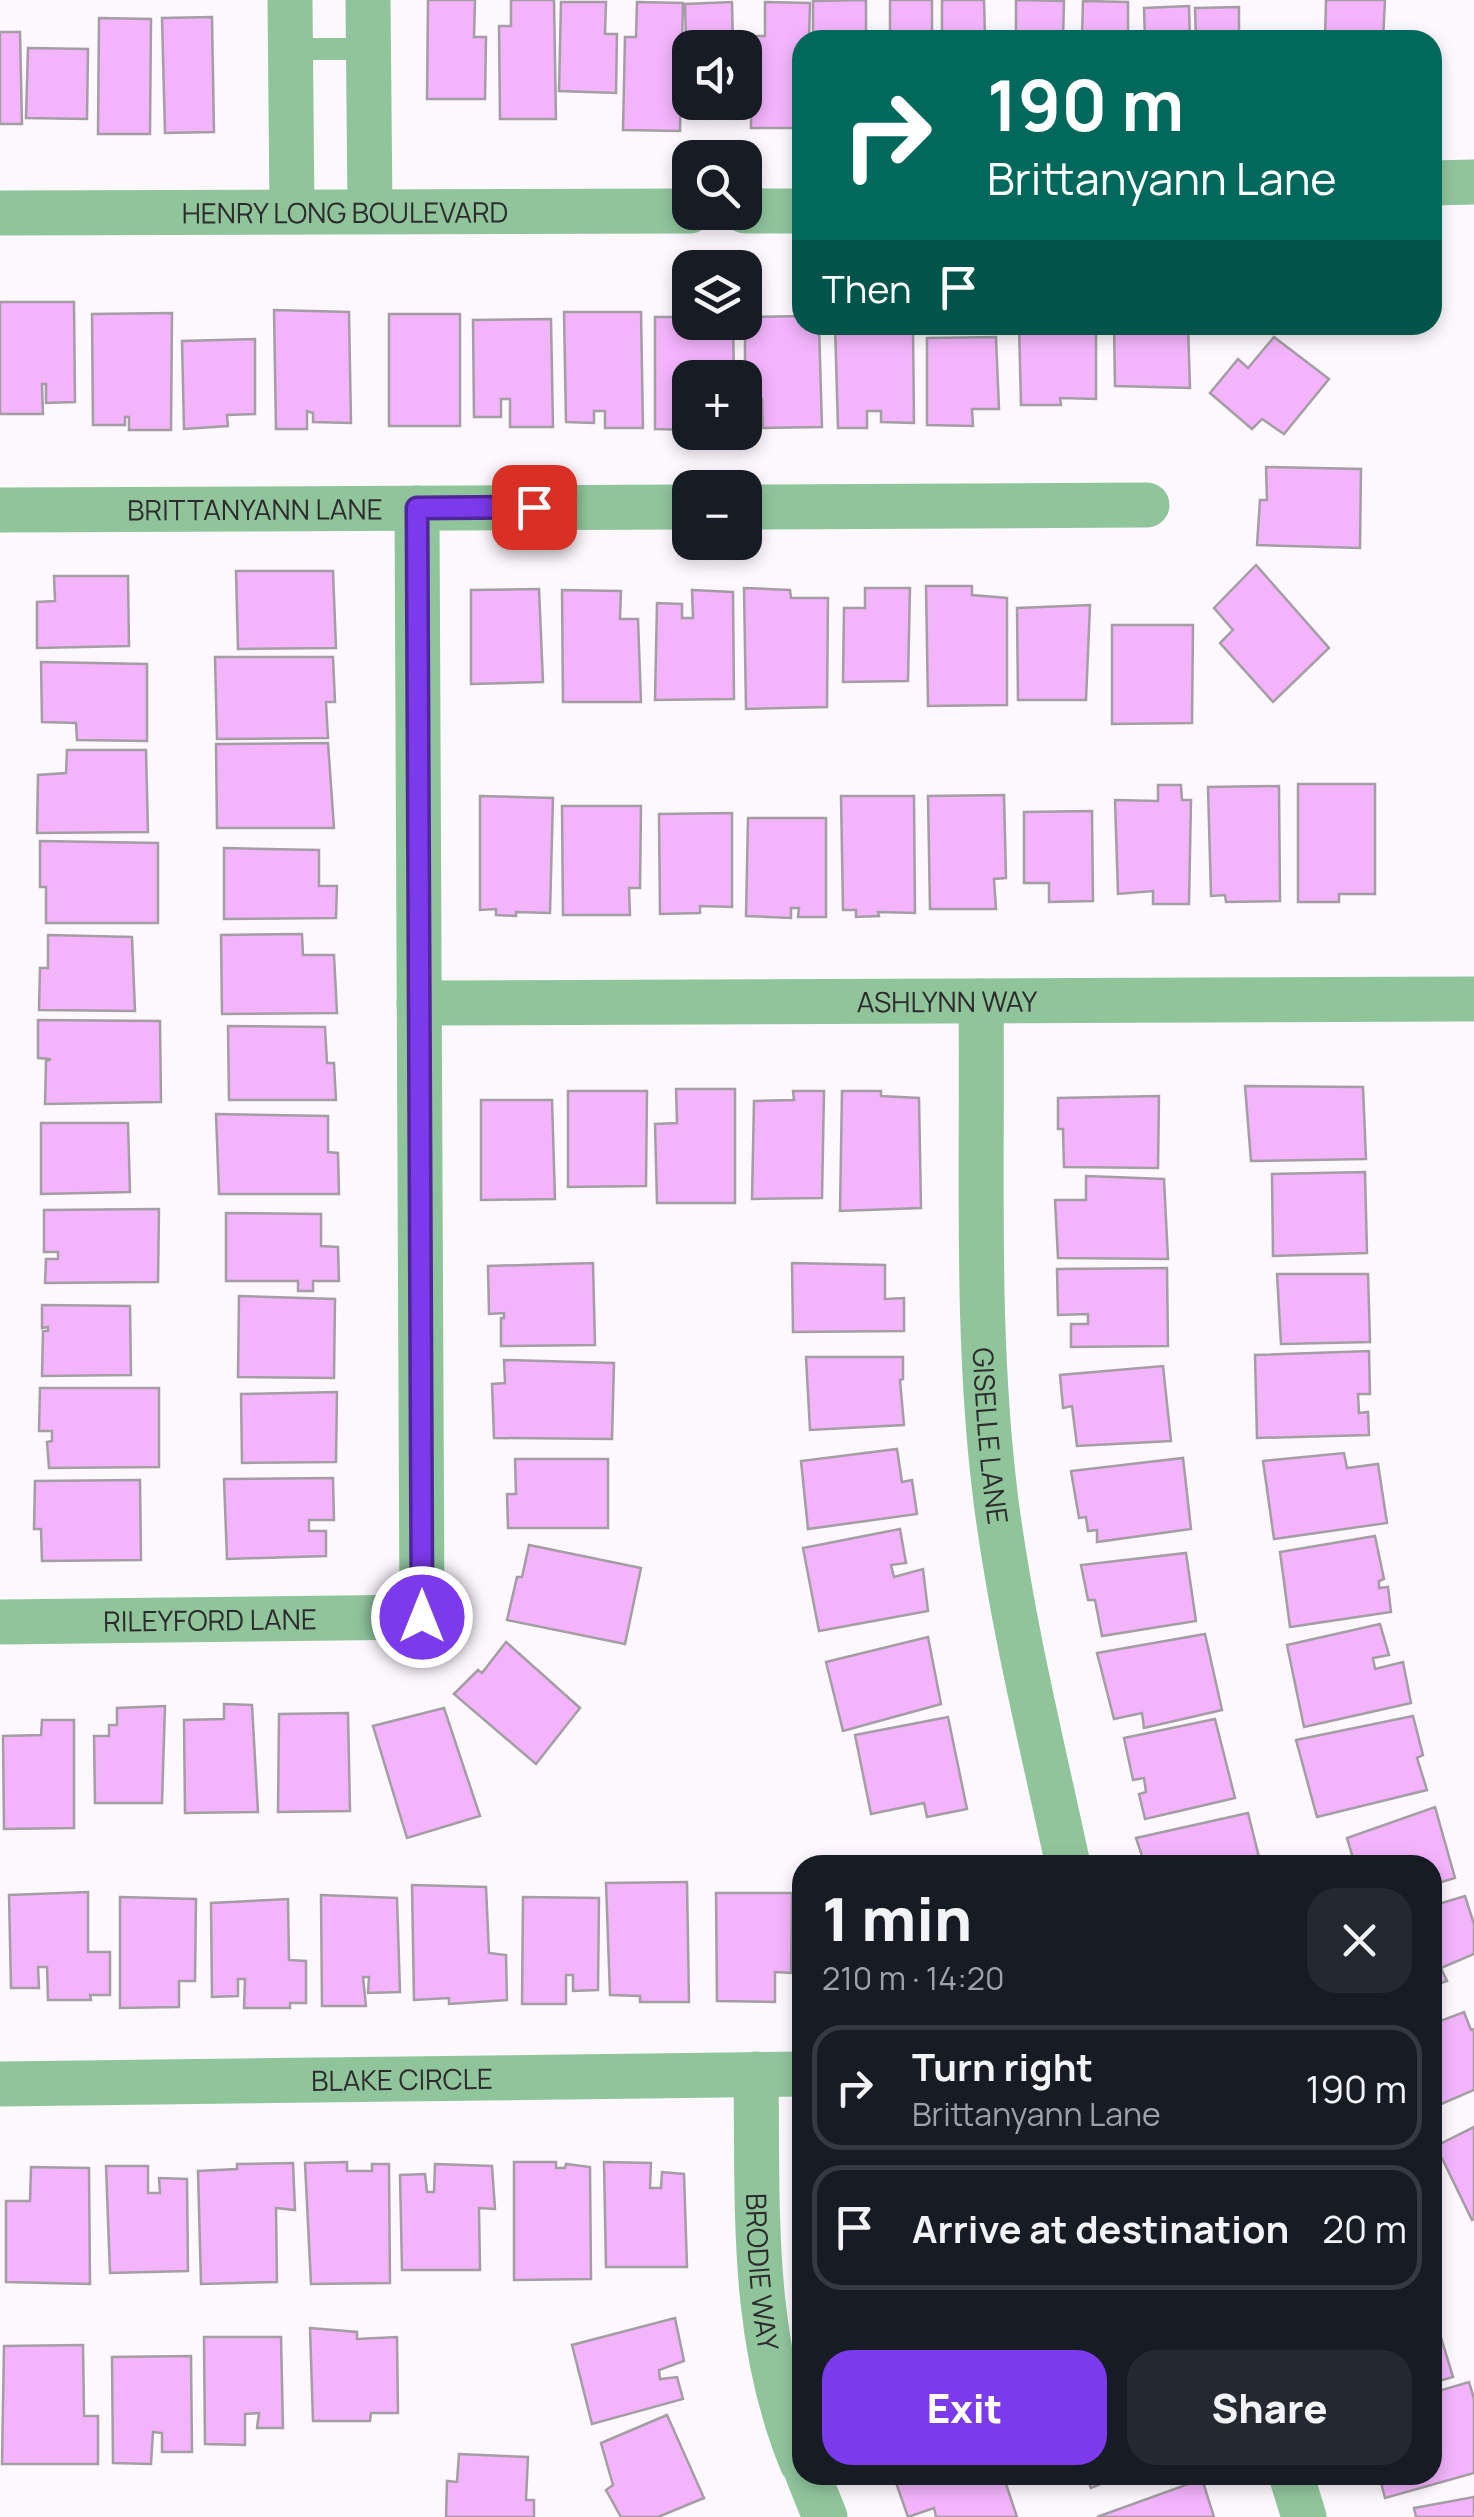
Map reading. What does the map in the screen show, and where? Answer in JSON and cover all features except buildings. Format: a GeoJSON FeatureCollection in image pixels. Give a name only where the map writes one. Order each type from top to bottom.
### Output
{"type":"FeatureCollection","features":[{"type":"Feature","properties":{"kind":"street"},"geometry":{"type":"LineString","coordinates":[[290,0],[292,211]]}},
{"type":"Feature","properties":{"kind":"street"},"geometry":{"type":"LineString","coordinates":[[368,0],[370,211]]}},
{"type":"Feature","properties":{"kind":"street"},"geometry":{"type":"LineString","coordinates":[[1442,183],[1474,182]]}},
{"type":"Feature","properties":{"kind":"street","name":"HENRY LONG BOULEVARD"},"geometry":{"type":"LineString","coordinates":[[0,213],[672,211]]}},
{"type":"Feature","properties":{"kind":"street"},"geometry":{"type":"LineString","coordinates":[[762,212],[792,212]]}},
{"type":"Feature","properties":{"kind":"street"},"geometry":{"type":"LineString","coordinates":[[762,506],[1147,505]]}},
{"type":"Feature","properties":{"kind":"street","name":"BRITTANYANN LANE"},"geometry":{"type":"LineString","coordinates":[[0,510],[672,507]]}},
{"type":"Feature","properties":{"kind":"street"},"geometry":{"type":"LineString","coordinates":[[417,508],[419,1003]]}},
{"type":"Feature","properties":{"kind":"street","name":"ASHLYNN WAY"},"geometry":{"type":"LineString","coordinates":[[419,1003],[1474,999]]}},
{"type":"Feature","properties":{"kind":"street","name":"GISELLE LANE"},"geometry":{"type":"LineString","coordinates":[[981,1001],[985,1369],[996,1500],[1017,1632],[1066,1855]]}},
{"type":"Feature","properties":{"kind":"street","name":"RILEYFORD LANE"},"geometry":{"type":"LineString","coordinates":[[0,1622],[422,1617],[419,1003]]}},
{"type":"Feature","properties":{"kind":"street","name":"BRODIE WAY"},"geometry":{"type":"LineString","coordinates":[[756,2074],[761,2299],[768,2355],[792,2437]]}},
{"type":"Feature","properties":{"kind":"street","name":"BLAKE CIRCLE"},"geometry":{"type":"LineString","coordinates":[[0,2084],[792,2074]]}},
{"type":"Feature","properties":{"kind":"street"},"geometry":{"type":"LineString","coordinates":[[812,2485],[825,2517]]}},
{"type":"Feature","properties":{"kind":"street"},"geometry":{"type":"LineString","coordinates":[[1294,2485],[1304,2517]]}},
{"type":"Feature","properties":{"kind":"lane"},"geometry":{"type":"LineString","coordinates":[[291,48],[369,48]]}},
{"type":"Feature","properties":{"kind":"route"},"geometry":{"type":"LineString","coordinates":[[422,1617],[417,508],[534,507]]}}]}
